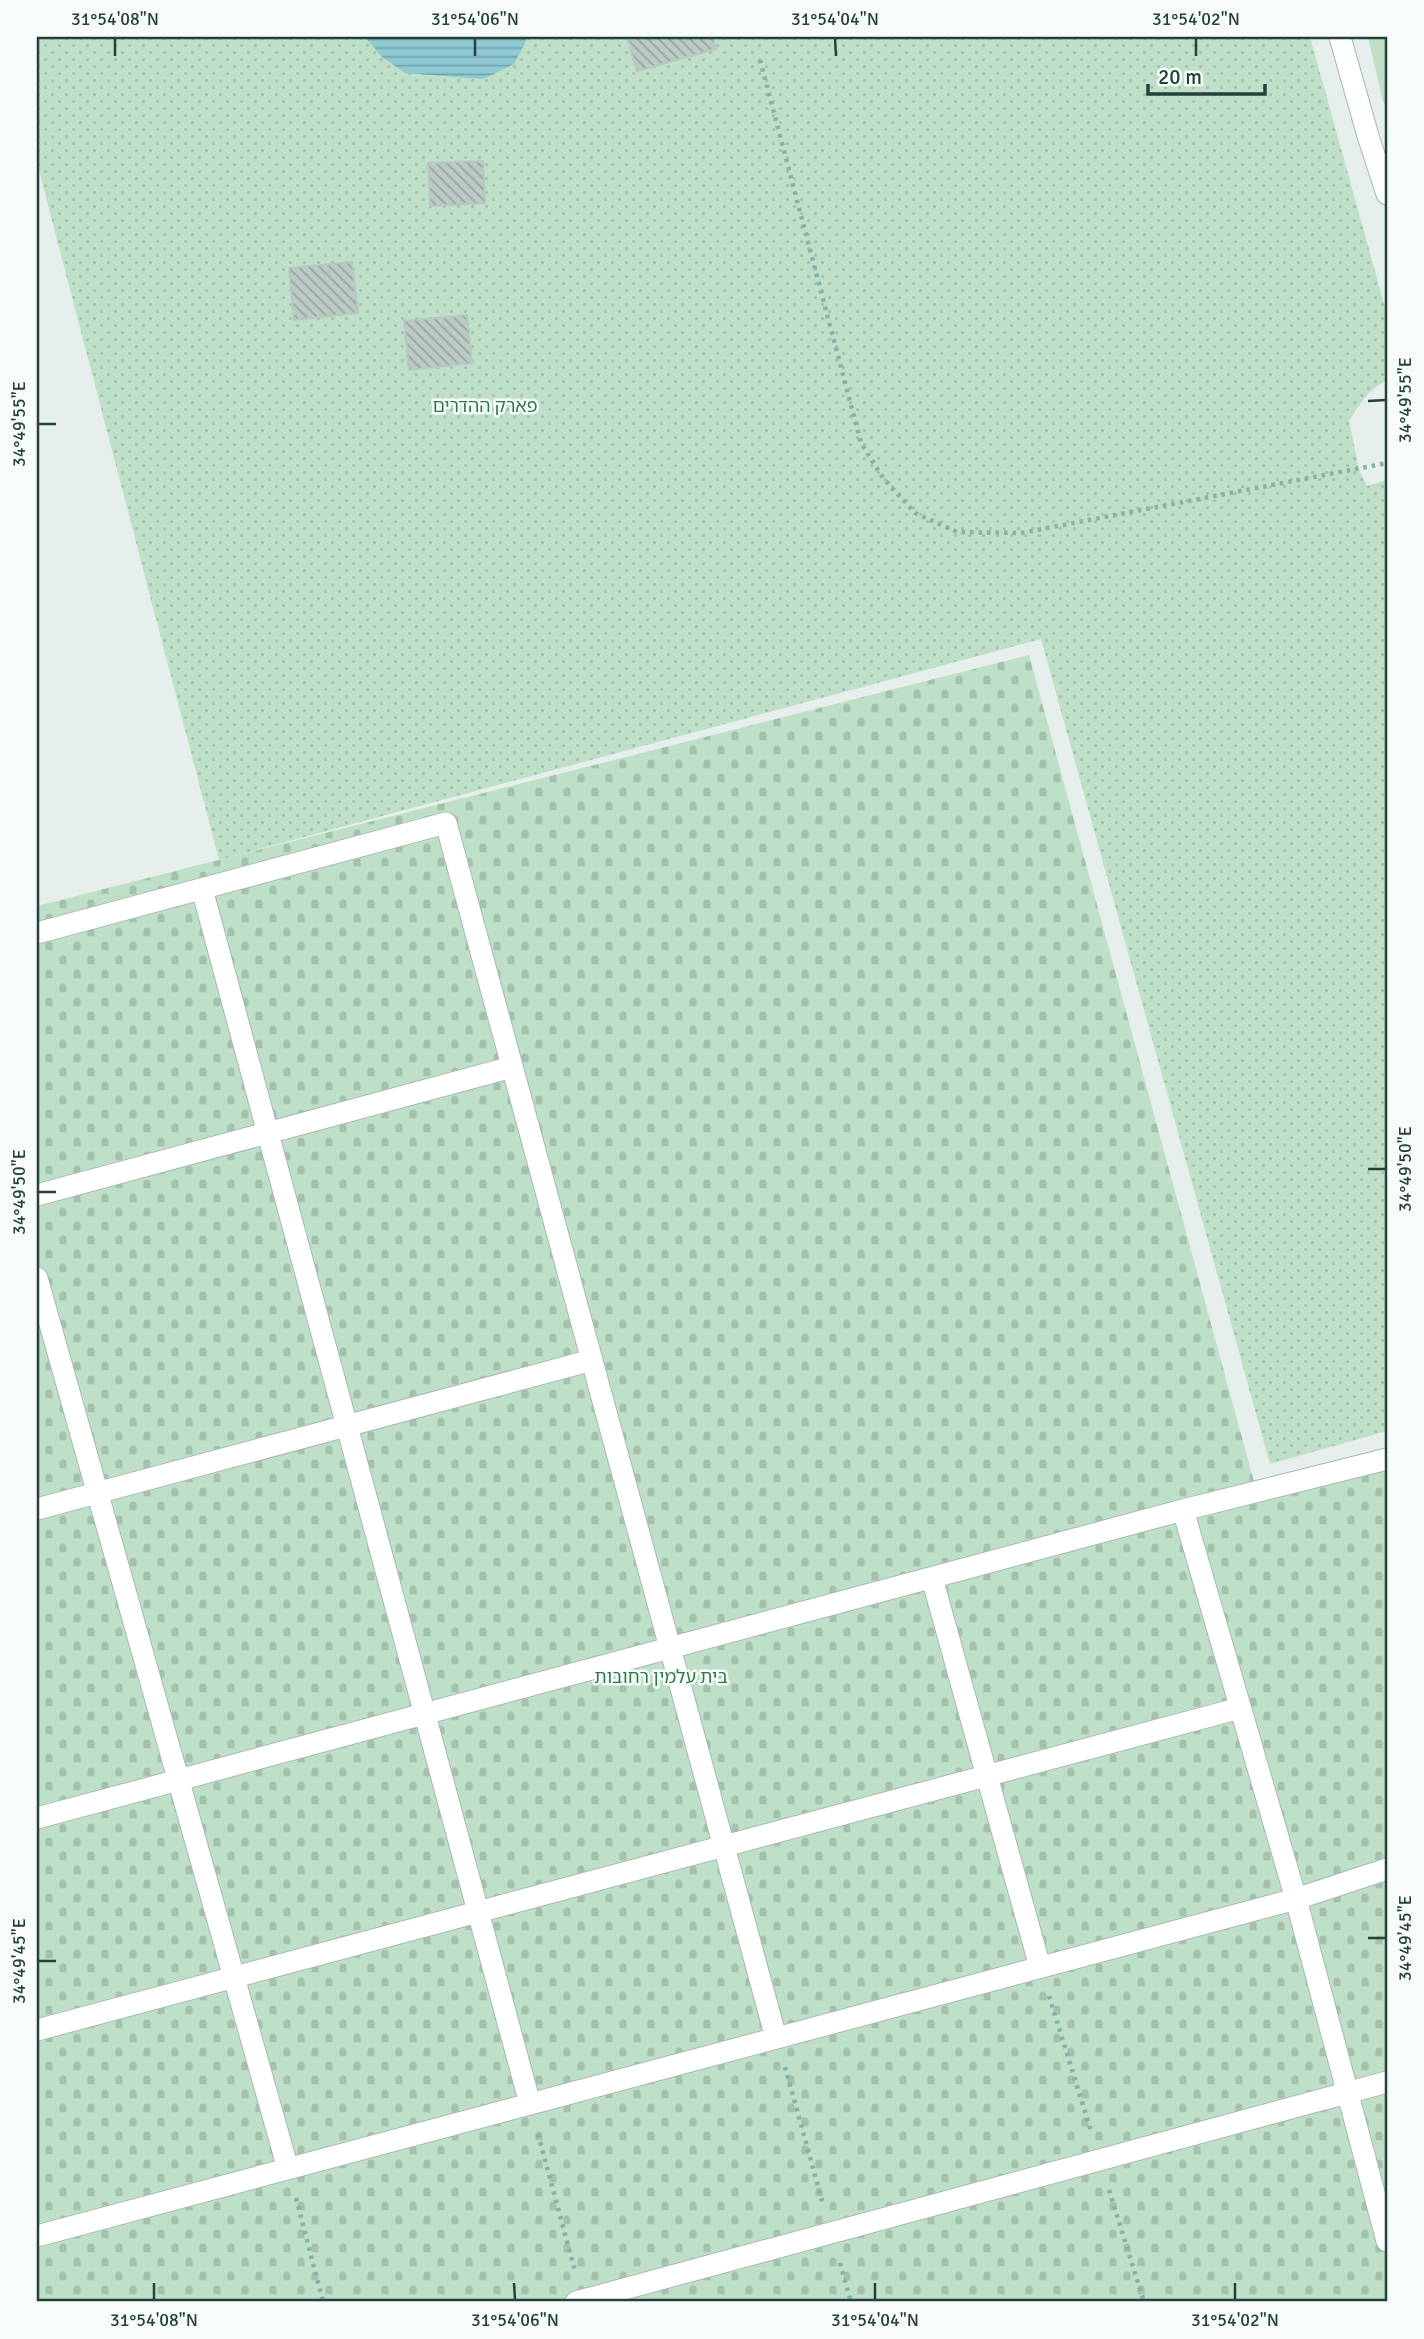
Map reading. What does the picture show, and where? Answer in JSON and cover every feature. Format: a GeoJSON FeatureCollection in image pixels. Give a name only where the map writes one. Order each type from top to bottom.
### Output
{"type":"FeatureCollection","features":[{"type":"Feature","properties":{"kind":"street"},"geometry":{"type":"LineString","coordinates":[[1340,37],[1387,194]]}},
{"type":"Feature","properties":{"kind":"street"},"geometry":{"type":"LineString","coordinates":[[37,933],[446,823],[776,2038]]}},
{"type":"Feature","properties":{"kind":"street"},"geometry":{"type":"LineString","coordinates":[[202,889],[530,2105]]}},
{"type":"Feature","properties":{"kind":"street"},"geometry":{"type":"LineString","coordinates":[[37,1195],[512,1067]]}},
{"type":"Feature","properties":{"kind":"street"},"geometry":{"type":"LineString","coordinates":[[37,1278],[288,2169]]}},
{"type":"Feature","properties":{"kind":"street"},"geometry":{"type":"LineString","coordinates":[[37,1509],[592,1360]]}},
{"type":"Feature","properties":{"kind":"street"},"geometry":{"type":"LineString","coordinates":[[37,1818],[1183,1510],[1387,1459]]}},
{"type":"Feature","properties":{"kind":"street"},"geometry":{"type":"LineString","coordinates":[[1183,1510],[1296,1899],[1387,2241]]}},
{"type":"Feature","properties":{"kind":"street"},"geometry":{"type":"LineString","coordinates":[[932,1578],[1041,1967]]}},
{"type":"Feature","properties":{"kind":"street"},"geometry":{"type":"LineString","coordinates":[[37,2031],[1240,1708]]}},
{"type":"Feature","properties":{"kind":"street"},"geometry":{"type":"LineString","coordinates":[[37,2236],[1296,1899],[1387,1869]]}},
{"type":"Feature","properties":{"kind":"street"},"geometry":{"type":"LineString","coordinates":[[579,2301],[1387,2082]]}},
{"type":"Feature","properties":{"kind":"path"},"geometry":{"type":"LineString","coordinates":[[760,60],[861,443],[883,478],[915,513],[957,531],[1021,533],[1387,463]]}},
{"type":"Feature","properties":{"kind":"path"},"geometry":{"type":"LineString","coordinates":[[776,2038],[851,2302]]}},
{"type":"Feature","properties":{"kind":"path"},"geometry":{"type":"LineString","coordinates":[[530,2105],[579,2301]]}},
{"type":"Feature","properties":{"kind":"path"},"geometry":{"type":"LineString","coordinates":[[288,2169],[323,2302]]}},
{"type":"Feature","properties":{"kind":"green space","name":"פארק ההדרים"},"geometry":{"type":"Polygon","coordinates":[[[37,37],[1310,37],[1387,314],[1387,381],[1370,392],[1349,421],[1359,469],[1367,486],[1387,480],[1387,1431],[1270,1464],[1041,639],[219,860],[37,163],[37,37]]]}},
{"type":"Feature","properties":{"kind":"green space"},"geometry":{"type":"Polygon","coordinates":[[[1368,37],[1387,37],[1387,106],[1383,102],[1368,37]]]}},
{"type":"Feature","properties":{"kind":"green space","name":"בית עלמין רחובות"},"geometry":{"type":"Polygon","coordinates":[[[1029,655],[1256,1489],[1387,1453],[1387,2302],[37,2302],[37,906],[1029,655]]]}},
{"type":"Feature","properties":{"kind":"water"},"geometry":{"type":"Polygon","coordinates":[[[365,37],[528,37],[514,64],[483,79],[405,73],[382,57],[365,37]]]}},
{"type":"Feature","properties":{"kind":"building"},"geometry":{"type":"Polygon","coordinates":[[[627,37],[713,37],[716,49],[637,71],[627,37]]]}},
{"type":"Feature","properties":{"kind":"building"},"geometry":{"type":"Polygon","coordinates":[[[483,161],[485,203],[430,206],[428,163],[483,161]]]}},
{"type":"Feature","properties":{"kind":"building"},"geometry":{"type":"Polygon","coordinates":[[[352,262],[358,313],[294,320],[289,268],[352,262]]]}},
{"type":"Feature","properties":{"kind":"building"},"geometry":{"type":"Polygon","coordinates":[[[467,315],[472,363],[409,370],[404,321],[467,315]]]}}]}
